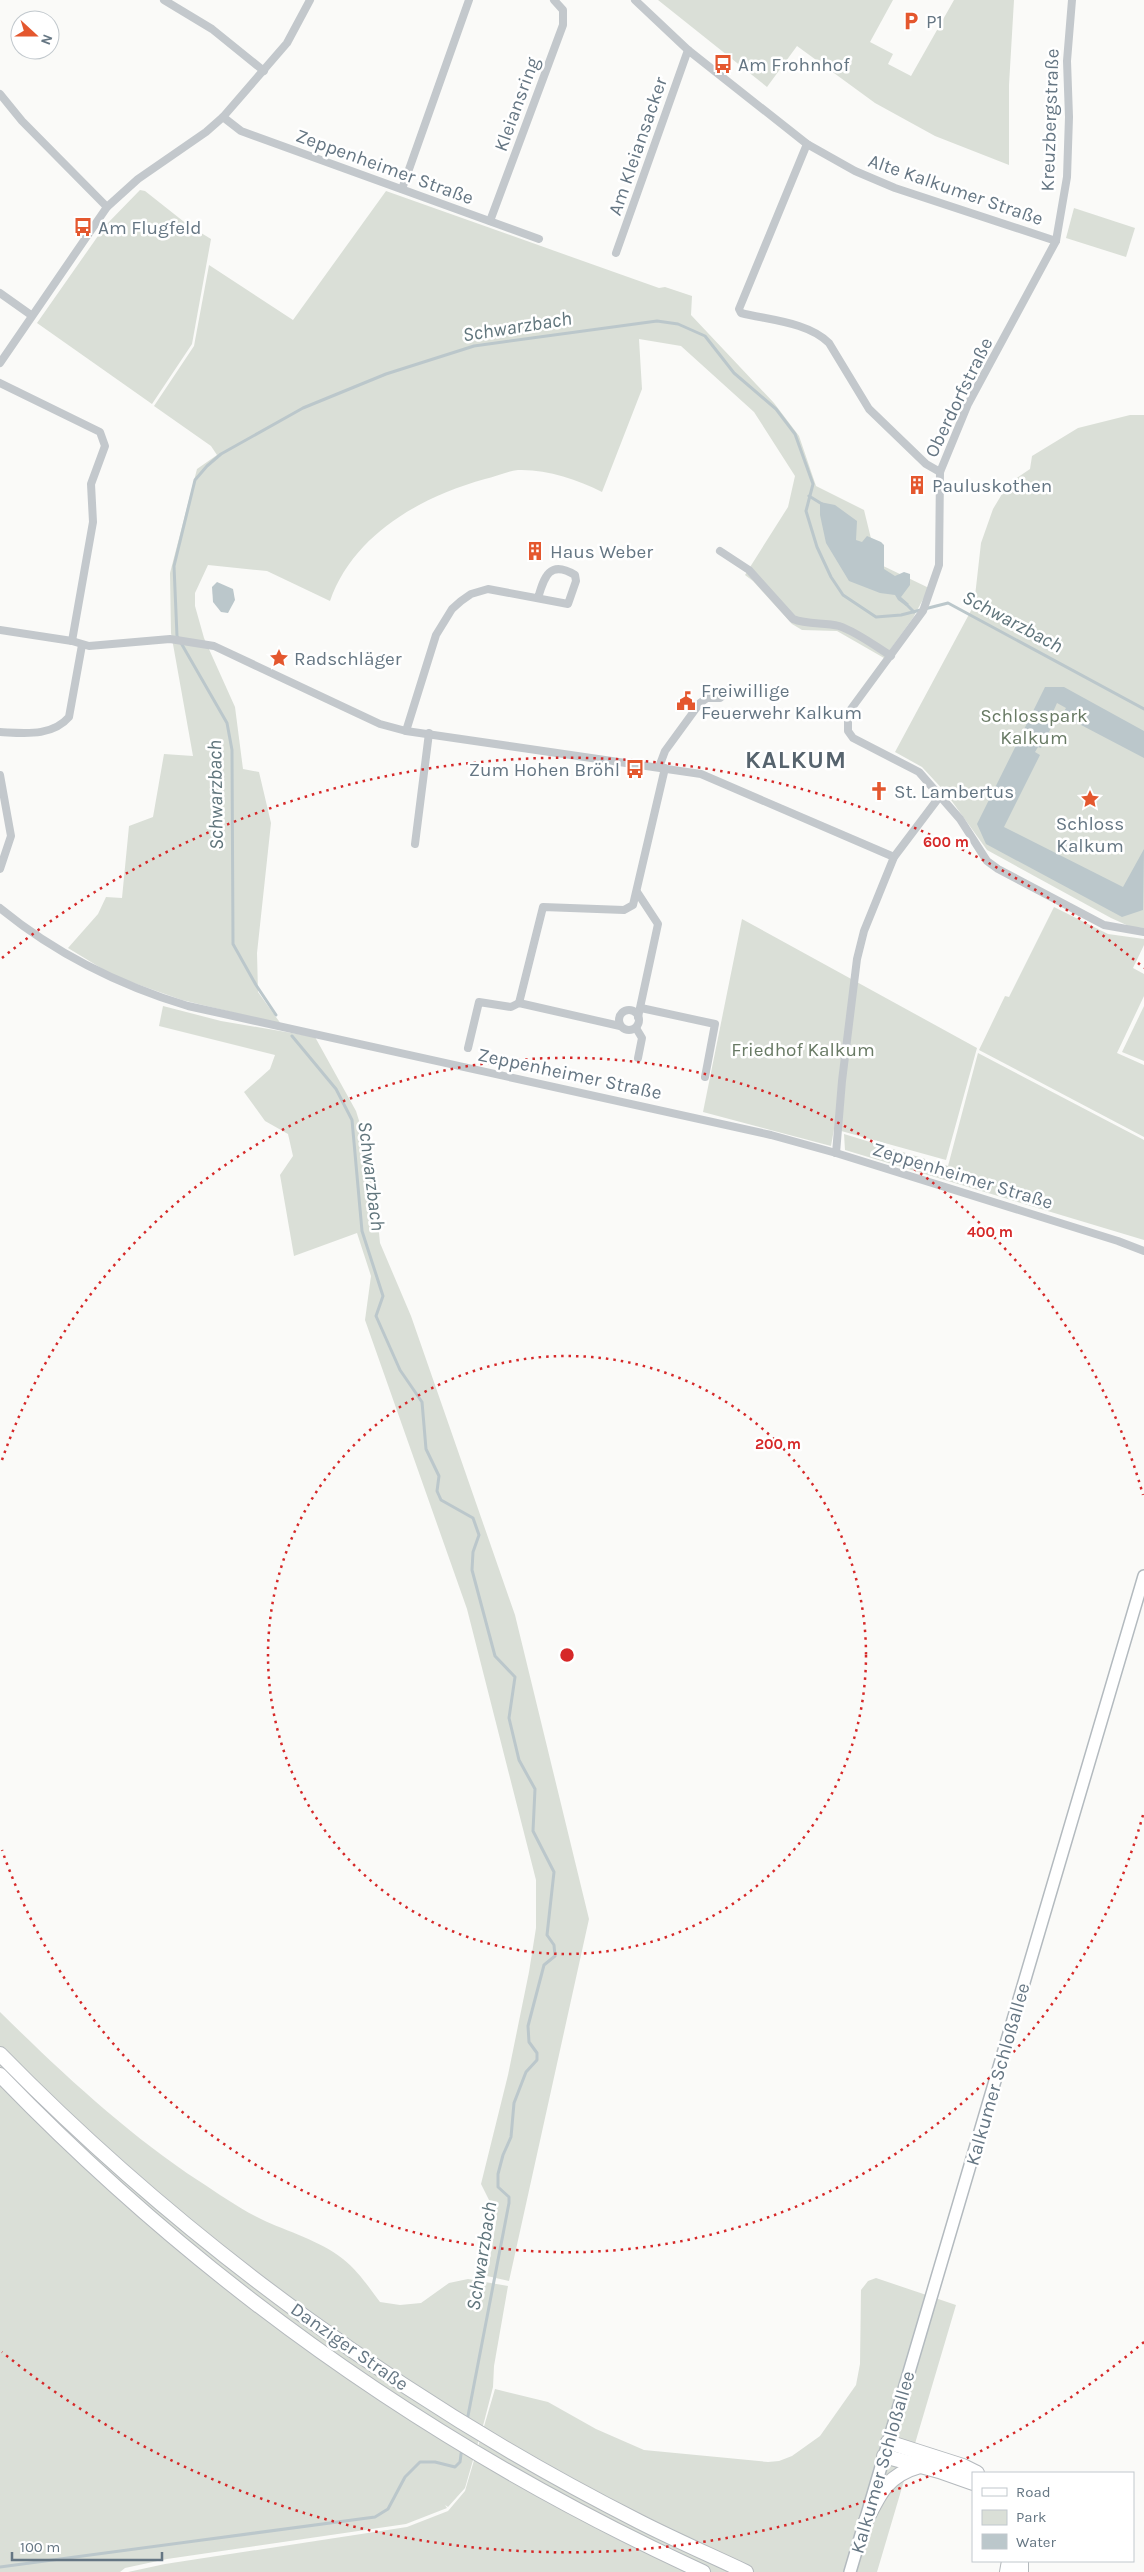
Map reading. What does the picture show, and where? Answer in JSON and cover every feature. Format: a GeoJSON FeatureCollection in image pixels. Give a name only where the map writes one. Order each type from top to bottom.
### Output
{"type":"FeatureCollection","features":[{"type":"Feature","properties":{"kind":"highway","name":"Danziger Straße"},"geometry":{"type":"LineString","coordinates":[[0,2054],[96,2149],[215,2247],[355,2351],[489,2438],[638,2521],[746,2572]]}},
{"type":"Feature","properties":{"kind":"highway","name":"Danziger Straße"},"geometry":{"type":"LineString","coordinates":[[0,2075],[87,2161],[184,2246],[260,2307],[343,2369],[484,2459],[613,2530],[703,2572]]}},
{"type":"Feature","properties":{"kind":"highway"},"geometry":{"type":"LineString","coordinates":[[888,2442],[963,2466],[976,2472]]}},
{"type":"Feature","properties":{"kind":"highway"},"geometry":{"type":"LineString","coordinates":[[884,2456],[972,2484]]}},
{"type":"Feature","properties":{"kind":"highway"},"geometry":{"type":"LineString","coordinates":[[865,2523],[878,2498],[894,2476],[920,2466]]}},
{"type":"Feature","properties":{"kind":"main road","name":"Kalkumer Schloßallee"},"geometry":{"type":"LineString","coordinates":[[850,2572],[1144,1576]]}},
{"type":"Feature","properties":{"kind":"street"},"geometry":{"type":"LineString","coordinates":[[164,0],[217,33],[264,71]]}},
{"type":"Feature","properties":{"kind":"street"},"geometry":{"type":"LineString","coordinates":[[0,363],[107,207],[138,179],[206,132],[223,117],[287,43],[310,0]]}},
{"type":"Feature","properties":{"kind":"street"},"geometry":{"type":"LineString","coordinates":[[402,189],[469,0]]}},
{"type":"Feature","properties":{"kind":"street","name":"Kleiansring"},"geometry":{"type":"LineString","coordinates":[[490,221],[562,25],[563,10],[554,0]]}},
{"type":"Feature","properties":{"kind":"street","name":"Alte Kalkumer Straße"},"geometry":{"type":"LineString","coordinates":[[635,0],[688,50],[807,144],[855,171],[895,188],[1056,241]]}},
{"type":"Feature","properties":{"kind":"street","name":"Kreuzbergstraße"},"geometry":{"type":"LineString","coordinates":[[1056,241],[1067,177],[1069,117],[1067,61],[1072,0]]}},
{"type":"Feature","properties":{"kind":"street","name":"Am Kleiansacker"},"geometry":{"type":"LineString","coordinates":[[616,253],[688,50]]}},
{"type":"Feature","properties":{"kind":"street"},"geometry":{"type":"LineString","coordinates":[[0,94],[27,127],[107,207]]}},
{"type":"Feature","properties":{"kind":"street","name":"Zeppenheimer Straße"},"geometry":{"type":"LineString","coordinates":[[223,117],[241,131],[539,239]]}},
{"type":"Feature","properties":{"kind":"street"},"geometry":{"type":"LineString","coordinates":[[807,144],[739,308],[742,313],[810,329],[820,334],[828,343],[869,410],[926,464],[940,472]]}},
{"type":"Feature","properties":{"kind":"street","name":"Oberdorfstraße"},"geometry":{"type":"LineString","coordinates":[[1056,241],[968,404],[940,472],[939,565],[923,611],[851,709],[848,717],[848,731],[853,738],[865,745],[919,772],[960,819],[980,852],[998,869],[1104,925],[1144,932]]}},
{"type":"Feature","properties":{"kind":"street"},"geometry":{"type":"LineString","coordinates":[[0,293],[32,315]]}},
{"type":"Feature","properties":{"kind":"street"},"geometry":{"type":"LineString","coordinates":[[0,383],[100,432],[104,443],[104,451],[91,484],[93,522],[72,641]]}},
{"type":"Feature","properties":{"kind":"street"},"geometry":{"type":"LineString","coordinates":[[720,551],[749,570],[793,619],[803,623],[821,622],[842,627],[891,656]]}},
{"type":"Feature","properties":{"kind":"street"},"geometry":{"type":"LineString","coordinates":[[406,731],[436,635],[452,609],[471,594],[488,589],[568,604],[576,581],[574,575],[560,570],[549,572],[544,576],[538,598]]}},
{"type":"Feature","properties":{"kind":"street"},"geometry":{"type":"LineString","coordinates":[[0,630],[72,641],[82,645],[125,645],[170,639],[214,646],[380,724],[406,731],[701,774],[894,857]]}},
{"type":"Feature","properties":{"kind":"street"},"geometry":{"type":"LineString","coordinates":[[0,732],[45,732],[64,723],[69,716],[82,645]]}},
{"type":"Feature","properties":{"kind":"street"},"geometry":{"type":"LineString","coordinates":[[518,1003],[542,907],[624,910],[633,905],[666,752],[700,703],[707,698],[720,698],[732,688]]}},
{"type":"Feature","properties":{"kind":"street"},"geometry":{"type":"LineString","coordinates":[[415,844],[429,733]]}},
{"type":"Feature","properties":{"kind":"street"},"geometry":{"type":"LineString","coordinates":[[0,775],[11,836],[0,869]]}},
{"type":"Feature","properties":{"kind":"street"},"geometry":{"type":"LineString","coordinates":[[836,1153],[842,1081],[857,959],[864,931],[894,857],[940,796]]}},
{"type":"Feature","properties":{"kind":"street"},"geometry":{"type":"LineString","coordinates":[[637,892],[658,924],[636,1028],[642,1038],[638,1058]]}},
{"type":"Feature","properties":{"kind":"street","name":"Zeppenheimer Straße"},"geometry":{"type":"LineString","coordinates":[[0,908],[53,947],[129,986],[188,1006],[706,1120],[836,1153],[1144,1251]]}},
{"type":"Feature","properties":{"kind":"street"},"geometry":{"type":"LineString","coordinates":[[468,1048],[479,1002],[511,1007],[518,1003],[620,1026],[627,1030],[636,1028]]}},
{"type":"Feature","properties":{"kind":"street"},"geometry":{"type":"LineString","coordinates":[[641,1008],[715,1024],[706,1077]]}},
{"type":"Feature","properties":{"kind":"street"},"geometry":{"type":"LineString","coordinates":[[620,1026],[619,1016],[625,1010],[634,1012],[638,1017]]}},
{"type":"Feature","properties":{"kind":"green space"},"geometry":{"type":"Polygon","coordinates":[[[658,0],[893,0],[870,42],[893,54],[888,64],[911,76],[954,0],[1014,0],[1009,85],[1009,165],[935,136],[875,103],[797,46],[767,87],[658,0]]]}},
{"type":"Feature","properties":{"kind":"green space"},"geometry":{"type":"Polygon","coordinates":[[[140,190],[145,191],[188,225],[211,239],[192,344],[152,404],[37,323],[105,226],[140,190]]]}},
{"type":"Feature","properties":{"kind":"green space"},"geometry":{"type":"Polygon","coordinates":[[[386,191],[659,288],[665,287],[692,296],[691,315],[774,403],[799,436],[816,486],[864,510],[877,563],[929,588],[913,618],[884,658],[837,631],[802,630],[792,624],[753,581],[745,575],[788,507],[795,476],[754,412],[681,346],[639,339],[642,389],[602,492],[561,476],[539,471],[518,470],[437,496],[413,508],[372,538],[355,557],[341,578],[330,601],[267,571],[208,565],[195,593],[195,606],[204,638],[235,707],[243,769],[259,772],[271,823],[257,953],[258,992],[281,1024],[182,1000],[114,976],[68,948],[98,914],[106,897],[122,898],[129,826],[153,817],[164,754],[193,756],[171,633],[170,573],[197,469],[217,455],[211,446],[154,406],[194,346],[209,265],[293,320],[386,191]]]}},
{"type":"Feature","properties":{"kind":"green space"},"geometry":{"type":"Polygon","coordinates":[[[1074,208],[1135,228],[1126,257],[1066,238],[1074,208]]]}},
{"type":"Feature","properties":{"kind":"green space","name":"Schlosspark Kalkum"},"geometry":{"type":"Polygon","coordinates":[[[1130,415],[1144,415],[1144,928],[1131,927],[1111,918],[987,850],[946,793],[922,767],[895,752],[974,605],[981,543],[993,509],[1008,484],[1030,469],[1032,456],[1078,428],[1130,415]]]}},
{"type":"Feature","properties":{"kind":"green space"},"geometry":{"type":"Polygon","coordinates":[[[1054,907],[1108,934],[1144,939],[1144,945],[1133,968],[1144,974],[1144,996],[1117,1053],[1144,1065],[1144,1137],[979,1050],[1005,996],[1009,997],[1054,907]]]}},
{"type":"Feature","properties":{"kind":"green space","name":"Friedhof Kalkum"},"geometry":{"type":"Polygon","coordinates":[[[742,919],[977,1048],[946,1160],[834,1129],[831,1146],[703,1112],[742,919]]]}},
{"type":"Feature","properties":{"kind":"green space"},"geometry":{"type":"Polygon","coordinates":[[[163,1006],[221,1021],[315,1037],[356,1111],[372,1162],[380,1243],[411,1316],[515,1615],[589,1919],[509,2281],[487,2276],[497,2216],[481,2184],[508,2075],[529,1972],[536,1928],[536,1880],[467,1609],[365,1320],[371,1276],[357,1233],[294,1256],[280,1175],[293,1156],[288,1134],[265,1121],[244,1092],[270,1069],[275,1055],[159,1026],[163,1006]]]}},
{"type":"Feature","properties":{"kind":"green space"},"geometry":{"type":"Polygon","coordinates":[[[1144,1006],[1144,1061],[1122,1052],[1144,1006]]]}},
{"type":"Feature","properties":{"kind":"green space"},"geometry":{"type":"Polygon","coordinates":[[[978,1053],[1144,1140],[1144,1240],[845,1150],[844,1134],[948,1166],[978,1053]]]}},
{"type":"Feature","properties":{"kind":"green space"},"geometry":{"type":"Polygon","coordinates":[[[0,2012],[71,2080],[146,2143],[245,2211],[271,2224],[314,2241],[334,2252],[363,2279],[380,2302],[400,2305],[421,2303],[449,2283],[468,2279],[508,2286],[494,2366],[493,2387],[484,2422],[465,2488],[448,2507],[445,2505],[447,2508],[406,2524],[167,2559],[125,2568],[120,2572],[0,2572],[0,2012]]]}},
{"type":"Feature","properties":{"kind":"green space"},"geometry":{"type":"Polygon","coordinates":[[[876,2278],[956,2305],[877,2572],[128,2572],[165,2564],[407,2527],[448,2511],[465,2491],[495,2389],[548,2402],[596,2429],[644,2450],[768,2462],[779,2461],[792,2456],[820,2436],[856,2385],[860,2364],[861,2290],[868,2281],[876,2278]]]}},
{"type":"Feature","properties":{"kind":"water"},"geometry":{"type":"Polygon","coordinates":[[[820,502],[835,505],[857,521],[856,540],[862,542],[867,536],[884,545],[884,569],[895,576],[904,572],[910,574],[910,585],[901,597],[909,604],[906,606],[895,595],[880,593],[849,581],[826,543],[820,515],[820,502]]]}},
{"type":"Feature","properties":{"kind":"water"},"geometry":{"type":"Polygon","coordinates":[[[217,582],[233,589],[235,600],[228,613],[221,612],[213,602],[212,587],[217,582]]]}},
{"type":"Feature","properties":{"kind":"water"},"geometry":{"type":"Polygon","coordinates":[[[1045,687],[1064,687],[1144,731],[1144,758],[1062,715],[1066,708],[1057,703],[1053,712],[1058,714],[1041,748],[1038,747],[1035,752],[1040,755],[1004,827],[1123,887],[1144,849],[1143,910],[1122,917],[986,844],[977,824],[1045,687]]]}},
{"type":"Feature","properties":{"kind":"waterway","name":"Schwarzbach"},"geometry":{"type":"LineString","coordinates":[[276,1015],[256,985],[233,944],[232,750],[227,723],[177,636],[174,566],[195,480],[207,466],[221,454],[303,408],[386,374],[474,346],[657,321],[678,324],[705,336],[734,373],[776,409],[795,434],[813,484],[806,511],[817,547],[831,577],[843,595],[876,617],[901,615],[948,603],[1144,709]]}},
{"type":"Feature","properties":{"kind":"waterway"},"geometry":{"type":"LineString","coordinates":[[809,496],[822,504]]}},
{"type":"Feature","properties":{"kind":"waterway"},"geometry":{"type":"LineString","coordinates":[[904,602],[914,612]]}},
{"type":"Feature","properties":{"kind":"waterway","name":"Schwarzbach"},"geometry":{"type":"LineString","coordinates":[[292,1036],[336,1089],[352,1120],[362,1231],[383,1296],[376,1316],[400,1370],[422,1402],[426,1449],[439,1476],[437,1491],[441,1500],[473,1518],[479,1535],[473,1552],[472,1570],[495,1656],[515,1677],[509,1718],[519,1760],[535,1789],[533,1831],[554,1872],[547,1935],[554,1945],[555,1956],[544,1965],[528,2026],[529,2042],[537,2053],[537,2060],[526,2072],[514,2103],[511,2137],[503,2155],[498,2174],[498,2187],[509,2197],[509,2203],[467,2421]]}},
{"type":"Feature","properties":{"kind":"waterway","name":"Schwarzbach"},"geometry":{"type":"LineString","coordinates":[[0,2567],[375,2517],[388,2509],[405,2477],[420,2462],[435,2462],[455,2467],[460,2462],[462,2447]]}},
{"type":"Feature","properties":{"kind":"place","name":"P1"},"geometry":{"type":"Point","coordinates":[911,21]}},
{"type":"Feature","properties":{"kind":"place","name":"Am Frohnhof"},"geometry":{"type":"Point","coordinates":[723,64]}},
{"type":"Feature","properties":{"kind":"place","name":"Am Flugfeld"},"geometry":{"type":"Point","coordinates":[83,227]}},
{"type":"Feature","properties":{"kind":"place","name":"Pauluskothen"},"geometry":{"type":"Point","coordinates":[917,485]}},
{"type":"Feature","properties":{"kind":"place","name":"Haus Weber"},"geometry":{"type":"Point","coordinates":[535,551]}},
{"type":"Feature","properties":{"kind":"place","name":"Radschläger"},"geometry":{"type":"Point","coordinates":[279,658]}},
{"type":"Feature","properties":{"kind":"place","name":"Freiwillige Feuerwehr Kalkum"},"geometry":{"type":"Point","coordinates":[686,701]}},
{"type":"Feature","properties":{"kind":"place","name":"Zum Hohen Bröhl"},"geometry":{"type":"Point","coordinates":[635,769]}},
{"type":"Feature","properties":{"kind":"place","name":"St. Lambertus"},"geometry":{"type":"Point","coordinates":[879,791]}},
{"type":"Feature","properties":{"kind":"place","name":"Schloss Kalkum"},"geometry":{"type":"Point","coordinates":[1090,799]}},
{"type":"Feature","properties":{"kind":"district","name":"KALKUM"},"geometry":{"type":"Point","coordinates":[796,760]}}]}
